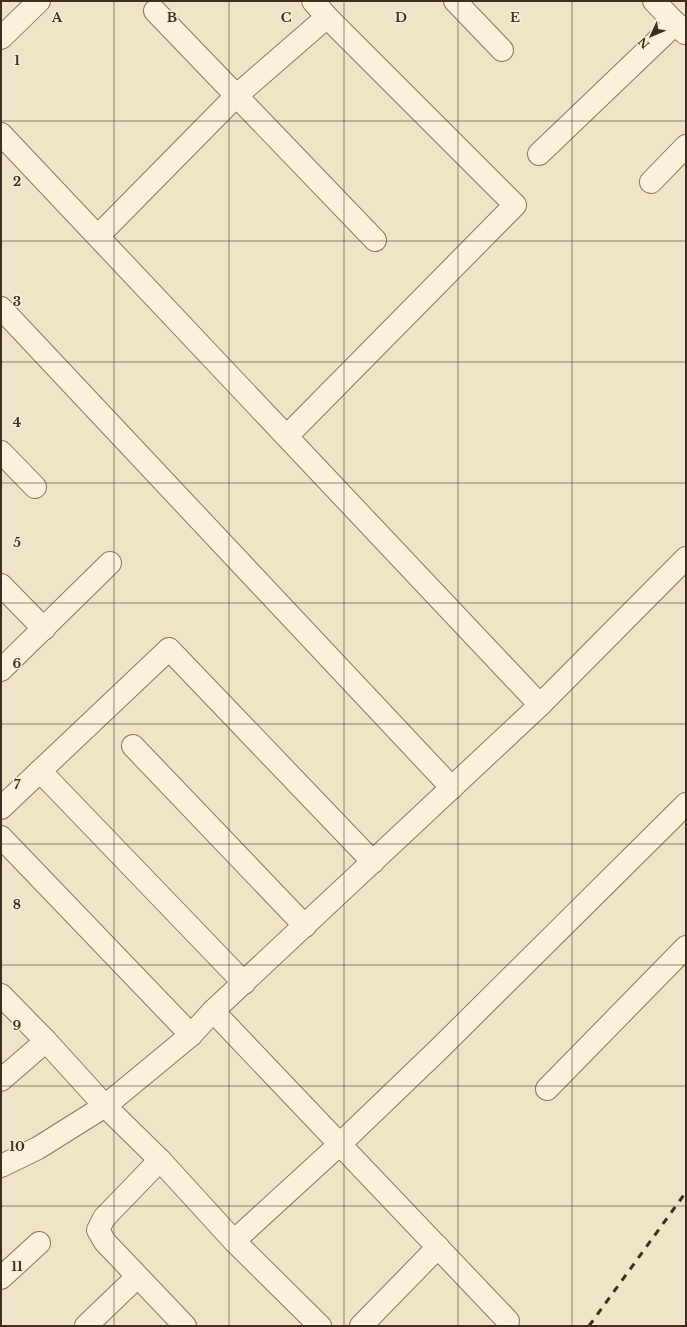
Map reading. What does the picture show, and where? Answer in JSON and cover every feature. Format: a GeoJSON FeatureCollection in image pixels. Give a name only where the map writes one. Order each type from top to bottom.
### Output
{"type":"FeatureCollection","features":[{"type":"Feature","properties":{"kind":"street"},"geometry":{"type":"LineString","coordinates":[[1,38],[39,1]]}},
{"type":"Feature","properties":{"kind":"street"},"geometry":{"type":"LineString","coordinates":[[455,1],[502,50]]}},
{"type":"Feature","properties":{"kind":"street"},"geometry":{"type":"LineString","coordinates":[[539,154],[681,28],[654,1]]}},
{"type":"Feature","properties":{"kind":"street"},"geometry":{"type":"LineString","coordinates":[[98,236],[320,9],[515,205],[287,436]]}},
{"type":"Feature","properties":{"kind":"street"},"geometry":{"type":"LineString","coordinates":[[155,11],[375,240]]}},
{"type":"Feature","properties":{"kind":"street"},"geometry":{"type":"LineString","coordinates":[[1,134],[540,705]]}},
{"type":"Feature","properties":{"kind":"street"},"geometry":{"type":"LineString","coordinates":[[651,182],[686,146]]}},
{"type":"Feature","properties":{"kind":"street"},"geometry":{"type":"LineString","coordinates":[[1,308],[452,788]]}},
{"type":"Feature","properties":{"kind":"street"},"geometry":{"type":"LineString","coordinates":[[1,452],[35,487]]}},
{"type":"Feature","properties":{"kind":"street"},"geometry":{"type":"LineString","coordinates":[[1,1166],[38,1148],[105,1106],[191,1035],[213,1011],[540,705],[686,558]]}},
{"type":"Feature","properties":{"kind":"street"},"geometry":{"type":"LineString","coordinates":[[1,670],[110,563]]}},
{"type":"Feature","properties":{"kind":"street"},"geometry":{"type":"LineString","coordinates":[[1,585],[44,629]]}},
{"type":"Feature","properties":{"kind":"street"},"geometry":{"type":"LineString","coordinates":[[1,808],[169,649],[373,862]]}},
{"type":"Feature","properties":{"kind":"street"},"geometry":{"type":"LineString","coordinates":[[133,746],[305,926]]}},
{"type":"Feature","properties":{"kind":"street"},"geometry":{"type":"LineString","coordinates":[[40,772],[244,983]]}},
{"type":"Feature","properties":{"kind":"street"},"geometry":{"type":"LineString","coordinates":[[234,1241],[340,1144],[438,1050],[686,804]]}},
{"type":"Feature","properties":{"kind":"street"},"geometry":{"type":"LineString","coordinates":[[1,837],[191,1035]]}},
{"type":"Feature","properties":{"kind":"street"},"geometry":{"type":"LineString","coordinates":[[547,1088],[686,947]]}},
{"type":"Feature","properties":{"kind":"street"},"geometry":{"type":"LineString","coordinates":[[1,995],[46,1041],[105,1106],[160,1160],[234,1241],[320,1326]]}},
{"type":"Feature","properties":{"kind":"street"},"geometry":{"type":"LineString","coordinates":[[213,1011],[508,1321]]}},
{"type":"Feature","properties":{"kind":"street"},"geometry":{"type":"LineString","coordinates":[[1,1080],[46,1041]]}},
{"type":"Feature","properties":{"kind":"street"},"geometry":{"type":"LineString","coordinates":[[160,1160],[104,1218],[98,1230],[105,1242],[185,1326]]}},
{"type":"Feature","properties":{"kind":"street"},"geometry":{"type":"LineString","coordinates":[[1,1278],[39,1243]]}},
{"type":"Feature","properties":{"kind":"street"},"geometry":{"type":"LineString","coordinates":[[361,1326],[438,1247]]}},
{"type":"Feature","properties":{"kind":"street"},"geometry":{"type":"LineString","coordinates":[[86,1326],[138,1277]]}},
{"type":"Feature","properties":{"kind":"railway"},"geometry":{"type":"LineString","coordinates":[[589,1326],[686,1192]]}}]}
